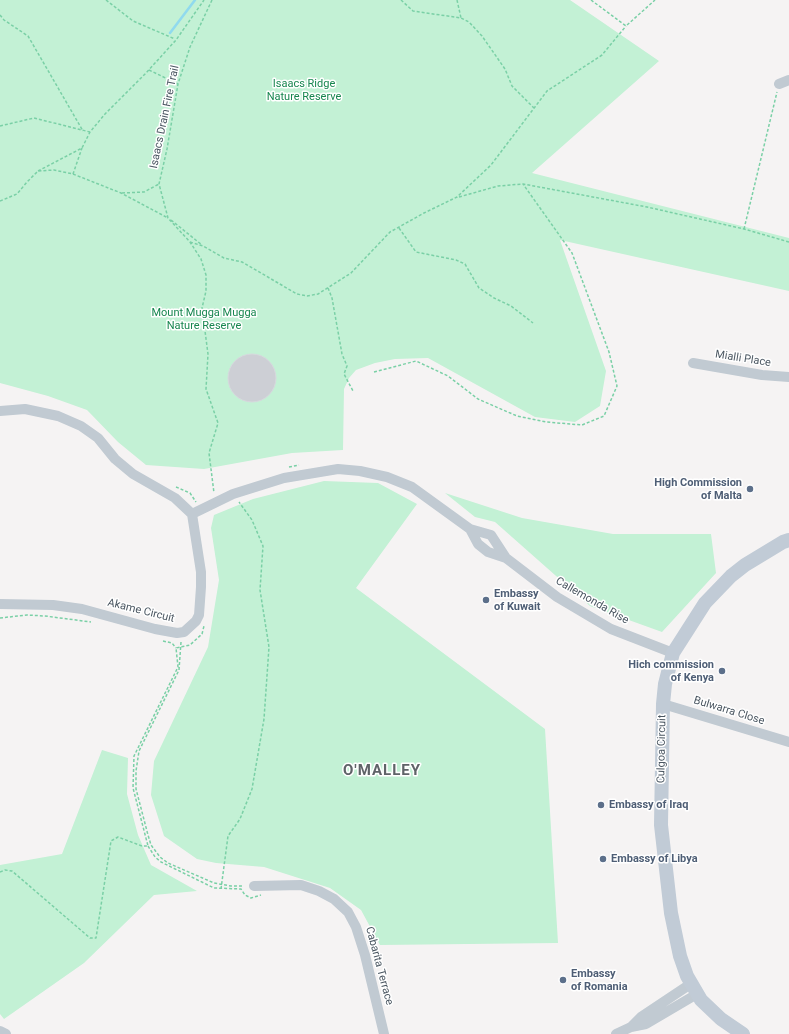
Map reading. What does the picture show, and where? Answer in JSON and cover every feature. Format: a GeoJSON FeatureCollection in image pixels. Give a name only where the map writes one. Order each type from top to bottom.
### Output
{"type":"FeatureCollection","features":[{"type":"Feature","properties":{"kind":"street"},"geometry":{"type":"LineString","coordinates":[[779,84],[789,80]]}},
{"type":"Feature","properties":{"kind":"street","name":"Mialli Place"},"geometry":{"type":"LineString","coordinates":[[693,363],[762,376],[789,377]]}},
{"type":"Feature","properties":{"kind":"street"},"geometry":{"type":"LineString","coordinates":[[0,411],[25,409],[58,416],[81,426],[98,438],[115,460],[133,474],[196,509]]}},
{"type":"Feature","properties":{"kind":"street","name":"Callemonda Rise"},"geometry":{"type":"LineString","coordinates":[[196,509],[233,494],[284,478],[304,474],[338,469],[360,471],[387,477],[412,487],[470,530],[490,535],[506,558],[557,597],[611,629],[673,653]]}},
{"type":"Feature","properties":{"kind":"street","name":"Akame Circuit"},"geometry":{"type":"LineString","coordinates":[[2,606],[53,606],[82,609],[155,629],[181,632],[192,627],[199,615],[200,572],[196,509]]}},
{"type":"Feature","properties":{"kind":"street","name":"Callemonda Rise"},"geometry":{"type":"LineString","coordinates":[[470,530],[478,544],[488,552],[506,558]]}},
{"type":"Feature","properties":{"kind":"street","name":"Culgoa Circuit"},"geometry":{"type":"LineString","coordinates":[[743,1034],[721,1019],[701,1000],[680,956],[671,913],[661,825],[663,704],[673,653],[705,603],[731,576],[745,565],[789,540]]}},
{"type":"Feature","properties":{"kind":"street","name":"Bulwarra Close"},"geometry":{"type":"LineString","coordinates":[[663,704],[789,742]]}},
{"type":"Feature","properties":{"kind":"street","name":"Cabarita Terrace"},"geometry":{"type":"LineString","coordinates":[[254,886],[301,885],[324,894],[348,912],[356,927],[365,955],[384,1034]]}},
{"type":"Feature","properties":{"kind":"street"},"geometry":{"type":"LineString","coordinates":[[616,1034],[631,1027],[641,1017],[694,988]]}},
{"type":"Feature","properties":{"kind":"street"},"geometry":{"type":"LineString","coordinates":[[0,1031],[6,1034]]}},
{"type":"Feature","properties":{"kind":"path"},"geometry":{"type":"LineString","coordinates":[[106,0],[133,21],[176,40]]}},
{"type":"Feature","properties":{"kind":"path"},"geometry":{"type":"LineString","coordinates":[[73,174],[82,148],[90,132],[105,114],[149,70],[176,40],[204,0]]}},
{"type":"Feature","properties":{"kind":"path","name":"Isaacs Drain Fire Trail"},"geometry":{"type":"LineString","coordinates":[[168,218],[159,184],[167,149],[178,84],[190,47],[212,0]]}},
{"type":"Feature","properties":{"kind":"path"},"geometry":{"type":"LineString","coordinates":[[401,0],[413,11],[461,18],[469,22],[482,36],[505,69],[512,86],[534,108]]}},
{"type":"Feature","properties":{"kind":"path"},"geometry":{"type":"LineString","coordinates":[[457,0],[461,18]]}},
{"type":"Feature","properties":{"kind":"path"},"geometry":{"type":"LineString","coordinates":[[590,0],[626,26]]}},
{"type":"Feature","properties":{"kind":"path"},"geometry":{"type":"LineString","coordinates":[[457,197],[492,165],[547,91],[602,55],[626,26],[655,0]]}},
{"type":"Feature","properties":{"kind":"path"},"geometry":{"type":"LineString","coordinates":[[0,15],[4,20],[28,36],[83,131]]}},
{"type":"Feature","properties":{"kind":"path"},"geometry":{"type":"LineString","coordinates":[[149,70],[178,84]]}},
{"type":"Feature","properties":{"kind":"path"},"geometry":{"type":"LineString","coordinates":[[744,229],[779,84]]}},
{"type":"Feature","properties":{"kind":"path"},"geometry":{"type":"LineString","coordinates":[[0,126],[34,118],[90,132]]}},
{"type":"Feature","properties":{"kind":"path"},"geometry":{"type":"LineString","coordinates":[[0,201],[17,194],[38,171],[82,148]]}},
{"type":"Feature","properties":{"kind":"path"},"geometry":{"type":"LineString","coordinates":[[38,171],[54,170],[73,174],[121,193],[168,218],[203,246],[224,258],[242,262],[265,277],[297,294],[313,295],[351,274],[390,232],[457,197],[498,186],[523,184],[646,207],[744,229],[789,242]]}},
{"type":"Feature","properties":{"kind":"path"},"geometry":{"type":"LineString","coordinates":[[121,193],[144,192],[159,184]]}},
{"type":"Feature","properties":{"kind":"path"},"geometry":{"type":"LineString","coordinates":[[374,372],[416,361],[448,376],[478,400],[517,416],[546,422],[582,425],[604,416],[617,386],[609,352],[572,253],[523,184]]}},
{"type":"Feature","properties":{"kind":"path"},"geometry":{"type":"LineString","coordinates":[[168,218],[190,242],[201,260],[206,280],[206,291],[202,308],[208,354],[206,389],[218,423],[209,453],[214,493]]}},
{"type":"Feature","properties":{"kind":"path"},"geometry":{"type":"LineString","coordinates":[[399,228],[416,252],[456,260],[465,264],[479,288],[494,298],[511,306],[533,323]]}},
{"type":"Feature","properties":{"kind":"path"},"geometry":{"type":"LineString","coordinates":[[190,242],[203,246]]}},
{"type":"Feature","properties":{"kind":"path"},"geometry":{"type":"LineString","coordinates":[[328,288],[332,298],[342,354],[347,366],[344,374],[354,391]]}},
{"type":"Feature","properties":{"kind":"path"},"geometry":{"type":"LineString","coordinates":[[285,468],[306,464]]}},
{"type":"Feature","properties":{"kind":"path"},"geometry":{"type":"LineString","coordinates":[[173,485],[190,493],[196,509]]}},
{"type":"Feature","properties":{"kind":"path"},"geometry":{"type":"LineString","coordinates":[[208,496],[220,491]]}},
{"type":"Feature","properties":{"kind":"path"},"geometry":{"type":"LineString","coordinates":[[221,889],[228,836],[240,819],[252,789],[264,720],[269,647],[260,590],[263,546],[252,520],[233,494]]}},
{"type":"Feature","properties":{"kind":"path"},"geometry":{"type":"LineString","coordinates":[[196,509],[202,499]]}},
{"type":"Feature","properties":{"kind":"path"},"geometry":{"type":"LineString","coordinates":[[0,618],[27,615],[96,623]]}},
{"type":"Feature","properties":{"kind":"path"},"geometry":{"type":"LineString","coordinates":[[176,648],[190,645],[202,634],[205,622]]}},
{"type":"Feature","properties":{"kind":"path"},"geometry":{"type":"LineString","coordinates":[[181,632],[182,647],[179,670],[139,751],[136,771],[136,789],[151,846],[160,857],[168,863],[198,877],[231,886],[254,886]]}},
{"type":"Feature","properties":{"kind":"path"},"geometry":{"type":"LineString","coordinates":[[157,639],[172,643],[176,648],[178,667],[134,756],[133,788],[148,846],[155,857],[161,862],[214,888],[241,889],[245,895],[251,898],[264,894]]}},
{"type":"Feature","properties":{"kind":"path"},"geometry":{"type":"LineString","coordinates":[[0,872],[4,870],[12,872],[93,939],[98,935],[111,841],[118,837],[142,846],[148,846]]}},
{"type":"Feature","properties":{"kind":"green space"},"geometry":{"type":"Polygon","coordinates":[[[0,0],[570,0],[659,61],[532,173],[789,238],[789,291],[560,240],[606,371],[600,406],[575,422],[535,417],[428,358],[395,359],[375,363],[356,370],[349,378],[344,389],[343,450],[292,453],[204,469],[146,465],[118,442],[87,410],[48,396],[0,383],[0,0]]]}},
{"type":"Feature","properties":{"kind":"green space"},"geometry":{"type":"Polygon","coordinates":[[[324,481],[378,483],[417,504],[356,588],[545,729],[558,943],[380,945],[361,910],[330,888],[264,867],[216,863],[197,859],[164,836],[151,795],[154,761],[208,647],[219,580],[211,528],[214,515],[253,499],[324,481]]]}},
{"type":"Feature","properties":{"kind":"green space"},"geometry":{"type":"Polygon","coordinates":[[[445,493],[522,518],[613,534],[711,534],[716,573],[662,632],[590,606],[495,522],[475,517],[445,493]]]}},
{"type":"Feature","properties":{"kind":"green space"},"geometry":{"type":"Polygon","coordinates":[[[102,750],[128,758],[127,794],[138,835],[151,865],[197,891],[154,895],[84,963],[4,1019],[0,1014],[0,865],[62,854],[102,750]]]}},
{"type":"Feature","properties":{"kind":"building"},"geometry":{"type":"Polygon","coordinates":[[[247,354],[257,354],[266,358],[272,364],[275,369],[275,387],[266,398],[257,402],[247,402],[238,398],[232,392],[228,383],[228,373],[232,364],[238,358],[247,354]]]}},
{"type":"Feature","properties":{"kind":"waterway"},"geometry":{"type":"LineString","coordinates":[[170,33],[195,0]]}},
{"type":"Feature","properties":{"kind":"place","name":"High Commission of Malta"},"geometry":{"type":"Point","coordinates":[750,489]}},
{"type":"Feature","properties":{"kind":"place","name":"Embassy of Kuwait"},"geometry":{"type":"Point","coordinates":[486,600]}},
{"type":"Feature","properties":{"kind":"place","name":"Hich commission of Kenya"},"geometry":{"type":"Point","coordinates":[722,671]}},
{"type":"Feature","properties":{"kind":"place","name":"Embassy of Iraq"},"geometry":{"type":"Point","coordinates":[601,805]}},
{"type":"Feature","properties":{"kind":"place","name":"Embassy of Libya"},"geometry":{"type":"Point","coordinates":[603,859]}},
{"type":"Feature","properties":{"kind":"place","name":"Embassy of Romania"},"geometry":{"type":"Point","coordinates":[563,980]}},
{"type":"Feature","properties":{"kind":"district","name":"O'MALLEY"},"geometry":{"type":"Point","coordinates":[382,771]}},
{"type":"Feature","properties":{"kind":"park label","name":"Isaacs Ridge Nature Reserve"},"geometry":{"type":"Point","coordinates":[304,90]}},
{"type":"Feature","properties":{"kind":"park label","name":"Mount Mugga Mugga Nature Reserve"},"geometry":{"type":"Point","coordinates":[204,319]}}]}
